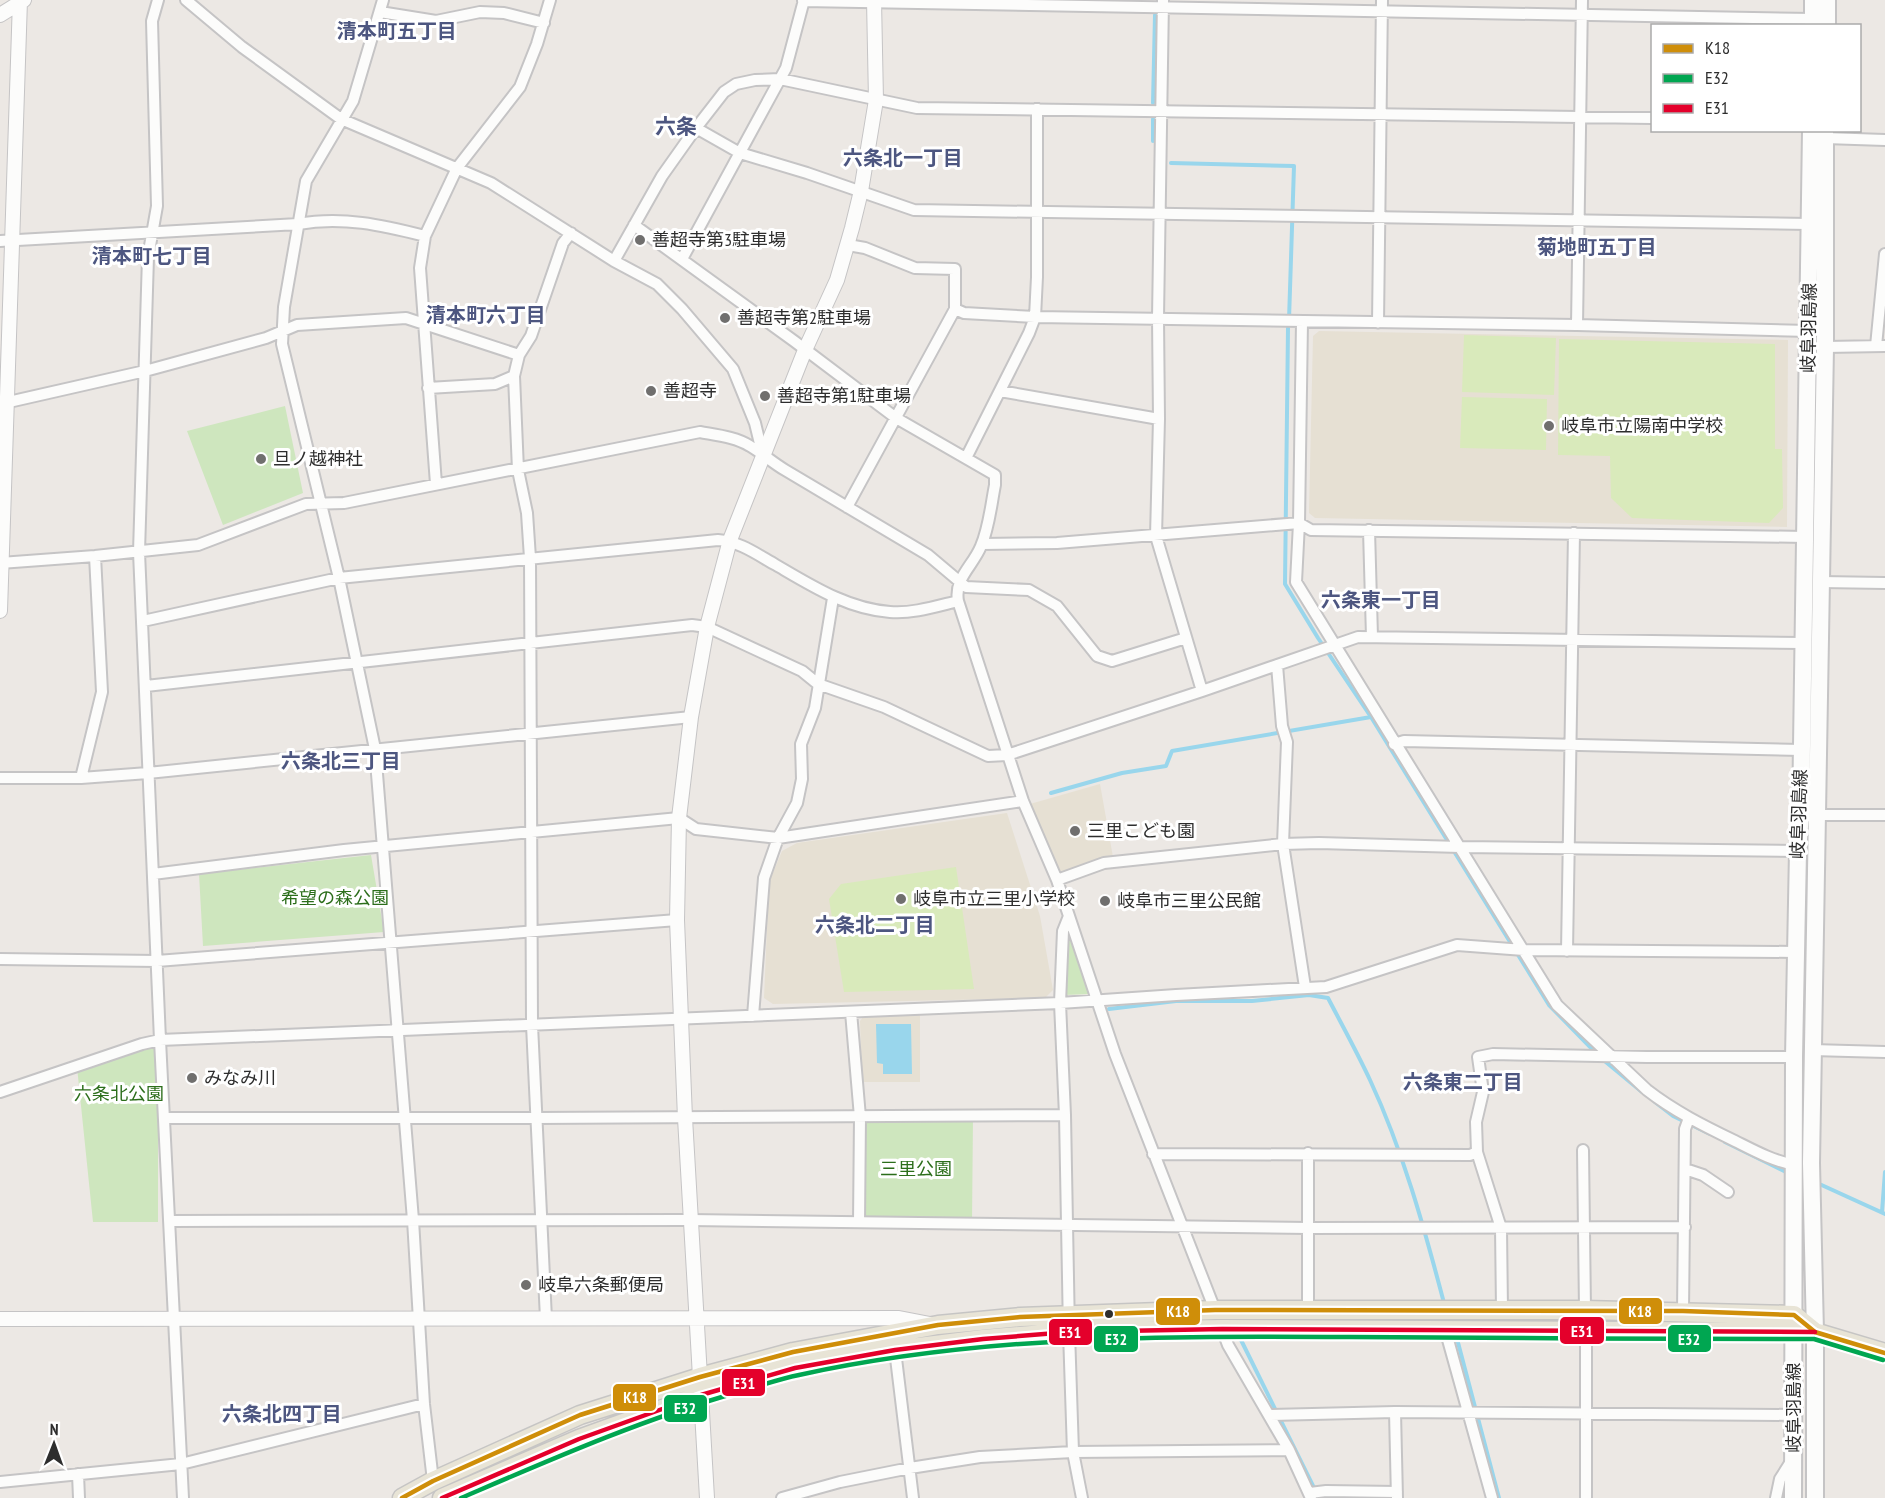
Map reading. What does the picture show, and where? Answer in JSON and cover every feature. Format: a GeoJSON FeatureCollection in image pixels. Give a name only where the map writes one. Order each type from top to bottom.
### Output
{"type":"FeatureCollection","features":[{"type":"Feature","properties":{"kind":"main road"},"geometry":{"type":"LineString","coordinates":[[1813,0],[1818,23]]}},
{"type":"Feature","properties":{"kind":"main road"},"geometry":{"type":"LineString","coordinates":[[1818,23],[1827,0]]}},
{"type":"Feature","properties":{"kind":"main road","name":"岐阜羽島線"},"geometry":{"type":"LineString","coordinates":[[1793,1498],[1797,851],[1809,815],[1801,750],[1809,224],[1820,133]]}},
{"type":"Feature","properties":{"kind":"main road","name":"岐阜羽島線"},"geometry":{"type":"LineString","coordinates":[[1815,1498],[1809,815],[1821,582],[1825,347],[1820,133]]}},
{"type":"Feature","properties":{"kind":"main road"},"geometry":{"type":"LineString","coordinates":[[402,1498],[433,1481],[580,1415],[700,1386],[795,1368],[895,1350],[983,1339],[1069,1323],[1215,1310],[1683,1311],[1795,1324],[1885,1353]]}},
{"type":"Feature","properties":{"kind":"main road"},"geometry":{"type":"LineString","coordinates":[[442,1498],[700,1386],[793,1352],[938,1325],[1020,1317],[1069,1323],[1222,1329],[1586,1331],[1795,1324]]}},
{"type":"Feature","properties":{"kind":"street"},"geometry":{"type":"LineString","coordinates":[[158,0],[152,21],[157,206],[148,257],[139,552],[183,1498]]}},
{"type":"Feature","properties":{"kind":"street"},"geometry":{"type":"LineString","coordinates":[[186,0],[242,47],[341,118],[491,183],[614,261],[657,284],[682,309],[733,369],[755,423],[763,456]]}},
{"type":"Feature","properties":{"kind":"street"},"geometry":{"type":"LineString","coordinates":[[383,0],[353,101],[341,118],[306,182],[284,307],[282,344],[339,578],[375,750],[424,1404],[433,1481]]}},
{"type":"Feature","properties":{"kind":"street"},"geometry":{"type":"LineString","coordinates":[[436,484],[420,268],[425,236],[457,168],[520,87],[544,23],[550,0]]}},
{"type":"Feature","properties":{"kind":"street"},"geometry":{"type":"LineString","coordinates":[[1577,325],[1582,0]]}},
{"type":"Feature","properties":{"kind":"street"},"geometry":{"type":"LineString","coordinates":[[0,15],[22,1]]}},
{"type":"Feature","properties":{"kind":"street"},"geometry":{"type":"LineString","coordinates":[[0,611],[6,241],[22,1]]}},
{"type":"Feature","properties":{"kind":"street"},"geometry":{"type":"LineString","coordinates":[[682,260],[786,68],[803,1],[1382,6],[1818,23]]}},
{"type":"Feature","properties":{"kind":"street"},"geometry":{"type":"LineString","coordinates":[[707,1498],[690,1220],[677,920],[680,818],[691,717],[702,667],[707,627],[730,540],[805,350],[837,280],[848,244],[861,191],[876,100],[874,1]]}},
{"type":"Feature","properties":{"kind":"street"},"geometry":{"type":"LineString","coordinates":[[1163,4],[1156,536],[1202,691]]}},
{"type":"Feature","properties":{"kind":"street"},"geometry":{"type":"LineString","coordinates":[[1378,323],[1382,6]]}},
{"type":"Feature","properties":{"kind":"street"},"geometry":{"type":"LineString","coordinates":[[380,12],[436,21],[480,12],[504,13],[544,23]]}},
{"type":"Feature","properties":{"kind":"street"},"geometry":{"type":"LineString","coordinates":[[614,261],[662,176],[724,92],[736,84],[755,80],[780,79],[917,108],[1651,118]]}},
{"type":"Feature","properties":{"kind":"street"},"geometry":{"type":"LineString","coordinates":[[966,458],[1035,317],[1037,109]]}},
{"type":"Feature","properties":{"kind":"street"},"geometry":{"type":"LineString","coordinates":[[696,128],[740,153],[914,210],[1809,224]]}},
{"type":"Feature","properties":{"kind":"street"},"geometry":{"type":"LineString","coordinates":[[1820,133],[1885,140]]}},
{"type":"Feature","properties":{"kind":"street"},"geometry":{"type":"LineString","coordinates":[[6,241],[298,224],[318,220],[350,220],[383,225],[425,236]]}},
{"type":"Feature","properties":{"kind":"street"},"geometry":{"type":"LineString","coordinates":[[634,225],[896,418],[995,475],[995,485],[982,544],[959,582],[956,592],[958,601],[1023,801],[1057,880],[1096,1000],[1153,1154],[1215,1310]]}},
{"type":"Feature","properties":{"kind":"street"},"geometry":{"type":"LineString","coordinates":[[546,1319],[532,1025],[533,832],[530,558],[527,513],[518,470],[514,376],[519,355],[531,336],[563,243],[571,233]]}},
{"type":"Feature","properties":{"kind":"street"},"geometry":{"type":"LineString","coordinates":[[847,507],[955,309],[955,269],[915,268],[865,248],[848,244]]}},
{"type":"Feature","properties":{"kind":"street"},"geometry":{"type":"LineString","coordinates":[[1825,347],[1880,346],[1885,254]]}},
{"type":"Feature","properties":{"kind":"street"},"geometry":{"type":"LineString","coordinates":[[955,309],[964,313],[1035,317],[1577,325],[1809,331]]}},
{"type":"Feature","properties":{"kind":"street"},"geometry":{"type":"LineString","coordinates":[[4,404],[145,371],[266,338],[297,325],[406,318],[519,355]]}},
{"type":"Feature","properties":{"kind":"street"},"geometry":{"type":"LineString","coordinates":[[1302,322],[1296,582],[1557,1005],[1647,1090],[1689,1118],[1777,1161],[1795,1165]]}},
{"type":"Feature","properties":{"kind":"street"},"geometry":{"type":"LineString","coordinates":[[428,388],[495,384],[514,376]]}},
{"type":"Feature","properties":{"kind":"street"},"geometry":{"type":"LineString","coordinates":[[1000,391],[1159,419]]}},
{"type":"Feature","properties":{"kind":"street"},"geometry":{"type":"LineString","coordinates":[[1,563],[198,545],[306,504],[344,502],[518,470],[700,432],[726,437],[749,445],[763,456],[928,555],[966,587],[1029,590],[1057,606],[1097,656],[1112,661],[1186,638]]}},
{"type":"Feature","properties":{"kind":"street"},"geometry":{"type":"LineString","coordinates":[[982,544],[1057,543],[1299,523],[1311,530],[1805,537]]}},
{"type":"Feature","properties":{"kind":"street"},"geometry":{"type":"LineString","coordinates":[[1369,530],[1372,637]]}},
{"type":"Feature","properties":{"kind":"street"},"geometry":{"type":"LineString","coordinates":[[1567,951],[1574,533]]}},
{"type":"Feature","properties":{"kind":"street"},"geometry":{"type":"LineString","coordinates":[[143,621],[339,578],[730,540],[833,598],[891,612],[958,601]]}},
{"type":"Feature","properties":{"kind":"street"},"geometry":{"type":"LineString","coordinates":[[81,778],[102,692],[95,556]]}},
{"type":"Feature","properties":{"kind":"street"},"geometry":{"type":"LineString","coordinates":[[1821,582],[1885,583]]}},
{"type":"Feature","properties":{"kind":"street"},"geometry":{"type":"LineString","coordinates":[[753,1016],[764,878],[778,838],[797,802],[802,779],[801,744],[815,708],[833,598]]}},
{"type":"Feature","properties":{"kind":"street"},"geometry":{"type":"LineString","coordinates":[[146,686],[692,625],[707,627],[802,671],[818,684],[884,707],[988,756],[1007,755],[1358,637],[1802,644]]}},
{"type":"Feature","properties":{"kind":"street"},"geometry":{"type":"LineString","coordinates":[[1277,665],[1282,726],[1287,742],[1283,844],[1305,987]]}},
{"type":"Feature","properties":{"kind":"street"},"geometry":{"type":"LineString","coordinates":[[0,778],[81,778],[148,773],[691,717]]}},
{"type":"Feature","properties":{"kind":"street"},"geometry":{"type":"LineString","coordinates":[[1394,744],[1404,741],[1801,750]]}},
{"type":"Feature","properties":{"kind":"street"},"geometry":{"type":"LineString","coordinates":[[153,874],[382,847],[680,818],[696,830],[778,838],[1023,801]]}},
{"type":"Feature","properties":{"kind":"street"},"geometry":{"type":"LineString","coordinates":[[1809,815],[1885,815]]}},
{"type":"Feature","properties":{"kind":"street"},"geometry":{"type":"LineString","coordinates":[[1057,880],[1104,863],[1283,844],[1797,851]]}},
{"type":"Feature","properties":{"kind":"street"},"geometry":{"type":"LineString","coordinates":[[1069,916],[1063,931],[1060,1003],[1073,1452],[1082,1498]]}},
{"type":"Feature","properties":{"kind":"street"},"geometry":{"type":"LineString","coordinates":[[0,959],[157,961],[677,920]]}},
{"type":"Feature","properties":{"kind":"street"},"geometry":{"type":"LineString","coordinates":[[0,1092],[160,1040],[1060,1003],[1326,987],[1457,945],[1567,951],[1796,952]]}},
{"type":"Feature","properties":{"kind":"street"},"geometry":{"type":"LineString","coordinates":[[851,1012],[860,1117],[859,1222]]}},
{"type":"Feature","properties":{"kind":"street"},"geometry":{"type":"LineString","coordinates":[[1812,1050],[1885,1052]]}},
{"type":"Feature","properties":{"kind":"street"},"geometry":{"type":"LineString","coordinates":[[1502,1310],[1501,1228],[1477,1152],[1476,1122],[1483,1092],[1478,1058],[1493,1054],[1794,1057]]}},
{"type":"Feature","properties":{"kind":"street"},"geometry":{"type":"LineString","coordinates":[[164,1118],[1065,1115]]}},
{"type":"Feature","properties":{"kind":"street"},"geometry":{"type":"LineString","coordinates":[[1683,1311],[1684,1129],[1689,1118]]}},
{"type":"Feature","properties":{"kind":"street"},"geometry":{"type":"LineString","coordinates":[[1583,1150],[1585,1310]]}},
{"type":"Feature","properties":{"kind":"street"},"geometry":{"type":"LineString","coordinates":[[1153,1154],[1470,1155],[1477,1152]]}},
{"type":"Feature","properties":{"kind":"street"},"geometry":{"type":"LineString","coordinates":[[1308,1153],[1308,1310]]}},
{"type":"Feature","properties":{"kind":"street"},"geometry":{"type":"LineString","coordinates":[[1685,1169],[1703,1175],[1728,1192]]}},
{"type":"Feature","properties":{"kind":"street"},"geometry":{"type":"LineString","coordinates":[[170,1221],[690,1220],[1308,1228],[1685,1227]]}},
{"type":"Feature","properties":{"kind":"street"},"geometry":{"type":"LineString","coordinates":[[0,1319],[899,1318],[938,1325]]}},
{"type":"Feature","properties":{"kind":"street"},"geometry":{"type":"LineString","coordinates":[[1222,1329],[1228,1345],[1271,1415],[1310,1496],[1326,1491],[1397,1495],[1395,1412]]}},
{"type":"Feature","properties":{"kind":"street"},"geometry":{"type":"LineString","coordinates":[[1445,1329],[1492,1498]]}},
{"type":"Feature","properties":{"kind":"street"},"geometry":{"type":"LineString","coordinates":[[1586,1331],[1586,1498]]}},
{"type":"Feature","properties":{"kind":"street"},"geometry":{"type":"LineString","coordinates":[[895,1350],[913,1498]]}},
{"type":"Feature","properties":{"kind":"street"},"geometry":{"type":"LineString","coordinates":[[0,1482],[181,1464],[424,1404]]}},
{"type":"Feature","properties":{"kind":"street"},"geometry":{"type":"LineString","coordinates":[[1271,1415],[1395,1412],[1795,1415]]}},
{"type":"Feature","properties":{"kind":"street"},"geometry":{"type":"LineString","coordinates":[[782,1498],[840,1482],[980,1457],[1073,1452],[1289,1450]]}},
{"type":"Feature","properties":{"kind":"street"},"geometry":{"type":"LineString","coordinates":[[1776,1498],[1780,1479],[1794,1455]]}},
{"type":"Feature","properties":{"kind":"street"},"geometry":{"type":"LineString","coordinates":[[78,1474],[79,1498]]}},
{"type":"Feature","properties":{"kind":"shaded area","name":"岐阜市立陽南中学校"},"geometry":{"type":"Polygon","coordinates":[[[1319,331],[1788,340],[1787,527],[1315,518],[1309,513],[1313,336],[1319,331]]]}},
{"type":"Feature","properties":{"kind":"shaded area","name":"三里こども園"},"geometry":{"type":"Polygon","coordinates":[[[1100,784],[1113,857],[1061,875],[1030,804],[1100,784]]]}},
{"type":"Feature","properties":{"kind":"shaded area","name":"岐阜市立三里小学校"},"geometry":{"type":"Polygon","coordinates":[[[1007,813],[1040,916],[1053,990],[1045,998],[773,1004],[764,998],[769,882],[782,851],[797,843],[1007,813]]]}},
{"type":"Feature","properties":{"kind":"shaded area"},"geometry":{"type":"Polygon","coordinates":[[[920,1015],[920,1082],[862,1082],[860,1021],[863,1017],[920,1015]]]}},
{"type":"Feature","properties":{"kind":"green space"},"geometry":{"type":"Polygon","coordinates":[[[1464,335],[1556,338],[1554,395],[1462,392],[1464,335]]]}},
{"type":"Feature","properties":{"kind":"green space"},"geometry":{"type":"Polygon","coordinates":[[[1559,339],[1775,344],[1775,449],[1782,449],[1783,508],[1769,523],[1632,518],[1611,498],[1610,456],[1558,455],[1559,339]]]}},
{"type":"Feature","properties":{"kind":"green space"},"geometry":{"type":"Polygon","coordinates":[[[1462,397],[1547,399],[1546,450],[1460,448],[1462,397]]]}},
{"type":"Feature","properties":{"kind":"green space"},"geometry":{"type":"Polygon","coordinates":[[[285,406],[303,493],[223,525],[187,431],[285,406]]]}},
{"type":"Feature","properties":{"kind":"green space","name":"希望の森公園"},"geometry":{"type":"Polygon","coordinates":[[[371,855],[384,932],[203,946],[199,874],[371,855]]]}},
{"type":"Feature","properties":{"kind":"green space"},"geometry":{"type":"Polygon","coordinates":[[[956,867],[974,989],[844,992],[829,899],[841,884],[956,867]]]}},
{"type":"Feature","properties":{"kind":"green space"},"geometry":{"type":"Polygon","coordinates":[[[1072,935],[1091,994],[1063,995],[1065,936],[1072,935]]]}},
{"type":"Feature","properties":{"kind":"green space","name":"六条北公園"},"geometry":{"type":"Polygon","coordinates":[[[158,1042],[158,1222],[93,1222],[77,1067],[158,1042]]]}},
{"type":"Feature","properties":{"kind":"green space","name":"三里公園"},"geometry":{"type":"Polygon","coordinates":[[[973,1116],[972,1223],[859,1222],[860,1117],[973,1116]]]}},
{"type":"Feature","properties":{"kind":"water"},"geometry":{"type":"Polygon","coordinates":[[[876,1024],[911,1024],[912,1074],[883,1074],[883,1064],[877,1063],[876,1024]]]}},
{"type":"Feature","properties":{"kind":"waterway"},"geometry":{"type":"LineString","coordinates":[[1153,103],[1155,15]]}},
{"type":"Feature","properties":{"kind":"waterway"},"geometry":{"type":"LineString","coordinates":[[1153,119],[1153,141]]}},
{"type":"Feature","properties":{"kind":"waterway"},"geometry":{"type":"LineString","coordinates":[[1171,163],[1294,166],[1289,320]]}},
{"type":"Feature","properties":{"kind":"waterway"},"geometry":{"type":"LineString","coordinates":[[1288,328],[1285,584],[1371,717],[1549,1005],[1596,1053]]}},
{"type":"Feature","properties":{"kind":"waterway"},"geometry":{"type":"LineString","coordinates":[[1051,793],[1122,773],[1166,766],[1172,751],[1371,717]]}},
{"type":"Feature","properties":{"kind":"waterway"},"geometry":{"type":"LineString","coordinates":[[1109,1009],[1176,1001],[1252,1001],[1309,995],[1328,998],[1365,1070],[1393,1134],[1444,1303]]}},
{"type":"Feature","properties":{"kind":"waterway"},"geometry":{"type":"LineString","coordinates":[[1601,1058],[1642,1092]]}},
{"type":"Feature","properties":{"kind":"waterway"},"geometry":{"type":"LineString","coordinates":[[1655,1102],[1673,1116],[1710,1134]]}},
{"type":"Feature","properties":{"kind":"waterway"},"geometry":{"type":"LineString","coordinates":[[1725,1142],[1788,1173]]}},
{"type":"Feature","properties":{"kind":"waterway"},"geometry":{"type":"LineString","coordinates":[[1882,1212],[1885,1172]]}},
{"type":"Feature","properties":{"kind":"waterway"},"geometry":{"type":"LineString","coordinates":[[1815,1182],[1885,1214]]}},
{"type":"Feature","properties":{"kind":"waterway"},"geometry":{"type":"LineString","coordinates":[[1456,1335],[1499,1498]]}},
{"type":"Feature","properties":{"kind":"waterway"},"geometry":{"type":"LineString","coordinates":[[1241,1340],[1319,1498]]}},
{"type":"Feature","properties":{"kind":"transit line","name":"K18"},"geometry":{"type":"LineString","coordinates":[[402,1498],[433,1481],[580,1415],[700,1377],[793,1352],[938,1325],[1020,1317],[1215,1310],[1683,1311],[1794,1315],[1815,1332],[1885,1353]]}},
{"type":"Feature","properties":{"kind":"transit line","name":"E31"},"geometry":{"type":"LineString","coordinates":[[442,1498],[579,1439],[701,1395],[795,1368],[895,1350],[983,1339],[1069,1332],[1222,1329],[1815,1332]]}},
{"type":"Feature","properties":{"kind":"transit line","name":"E32"},"geometry":{"type":"LineString","coordinates":[[461,1498],[633,1427],[776,1381],[867,1362],[1004,1345],[1211,1337],[1814,1339],[1883,1360]]}},
{"type":"Feature","properties":{"kind":"place","name":"善超寺第3駐車場"},"geometry":{"type":"Point","coordinates":[640,240]}},
{"type":"Feature","properties":{"kind":"place","name":"善超寺第2駐車場"},"geometry":{"type":"Point","coordinates":[725,318]}},
{"type":"Feature","properties":{"kind":"place","name":"善超寺"},"geometry":{"type":"Point","coordinates":[651,391]}},
{"type":"Feature","properties":{"kind":"place","name":"善超寺第1駐車場"},"geometry":{"type":"Point","coordinates":[765,396]}},
{"type":"Feature","properties":{"kind":"place","name":"岐阜市立陽南中学校"},"geometry":{"type":"Point","coordinates":[1549,426]}},
{"type":"Feature","properties":{"kind":"place","name":"旦ノ越神社"},"geometry":{"type":"Point","coordinates":[261,459]}},
{"type":"Feature","properties":{"kind":"place","name":"三里こども園"},"geometry":{"type":"Point","coordinates":[1075,831]}},
{"type":"Feature","properties":{"kind":"place","name":"岐阜市立三里小学校"},"geometry":{"type":"Point","coordinates":[901,899]}},
{"type":"Feature","properties":{"kind":"place","name":"岐阜市三里公民館"},"geometry":{"type":"Point","coordinates":[1105,901]}},
{"type":"Feature","properties":{"kind":"place","name":"みなみ川"},"geometry":{"type":"Point","coordinates":[192,1078]}},
{"type":"Feature","properties":{"kind":"place","name":"岐阜六条郵便局"},"geometry":{"type":"Point","coordinates":[526,1285]}},
{"type":"Feature","properties":{"kind":"district","name":"清本町五丁目"},"geometry":{"type":"Point","coordinates":[397,31]}},
{"type":"Feature","properties":{"kind":"district","name":"六条"},"geometry":{"type":"Point","coordinates":[676,127]}},
{"type":"Feature","properties":{"kind":"district","name":"六条北一丁目"},"geometry":{"type":"Point","coordinates":[903,158]}},
{"type":"Feature","properties":{"kind":"district","name":"菊地町五丁目"},"geometry":{"type":"Point","coordinates":[1597,247]}},
{"type":"Feature","properties":{"kind":"district","name":"清本町七丁目"},"geometry":{"type":"Point","coordinates":[152,256]}},
{"type":"Feature","properties":{"kind":"district","name":"清本町六丁目"},"geometry":{"type":"Point","coordinates":[486,315]}},
{"type":"Feature","properties":{"kind":"district","name":"六条東一丁目"},"geometry":{"type":"Point","coordinates":[1381,600]}},
{"type":"Feature","properties":{"kind":"district","name":"六条北三丁目"},"geometry":{"type":"Point","coordinates":[341,761]}},
{"type":"Feature","properties":{"kind":"district","name":"六条北二丁目"},"geometry":{"type":"Point","coordinates":[875,925]}},
{"type":"Feature","properties":{"kind":"district","name":"六条東二丁目"},"geometry":{"type":"Point","coordinates":[1463,1082]}},
{"type":"Feature","properties":{"kind":"district","name":"六条北四丁目"},"geometry":{"type":"Point","coordinates":[282,1414]}}]}
